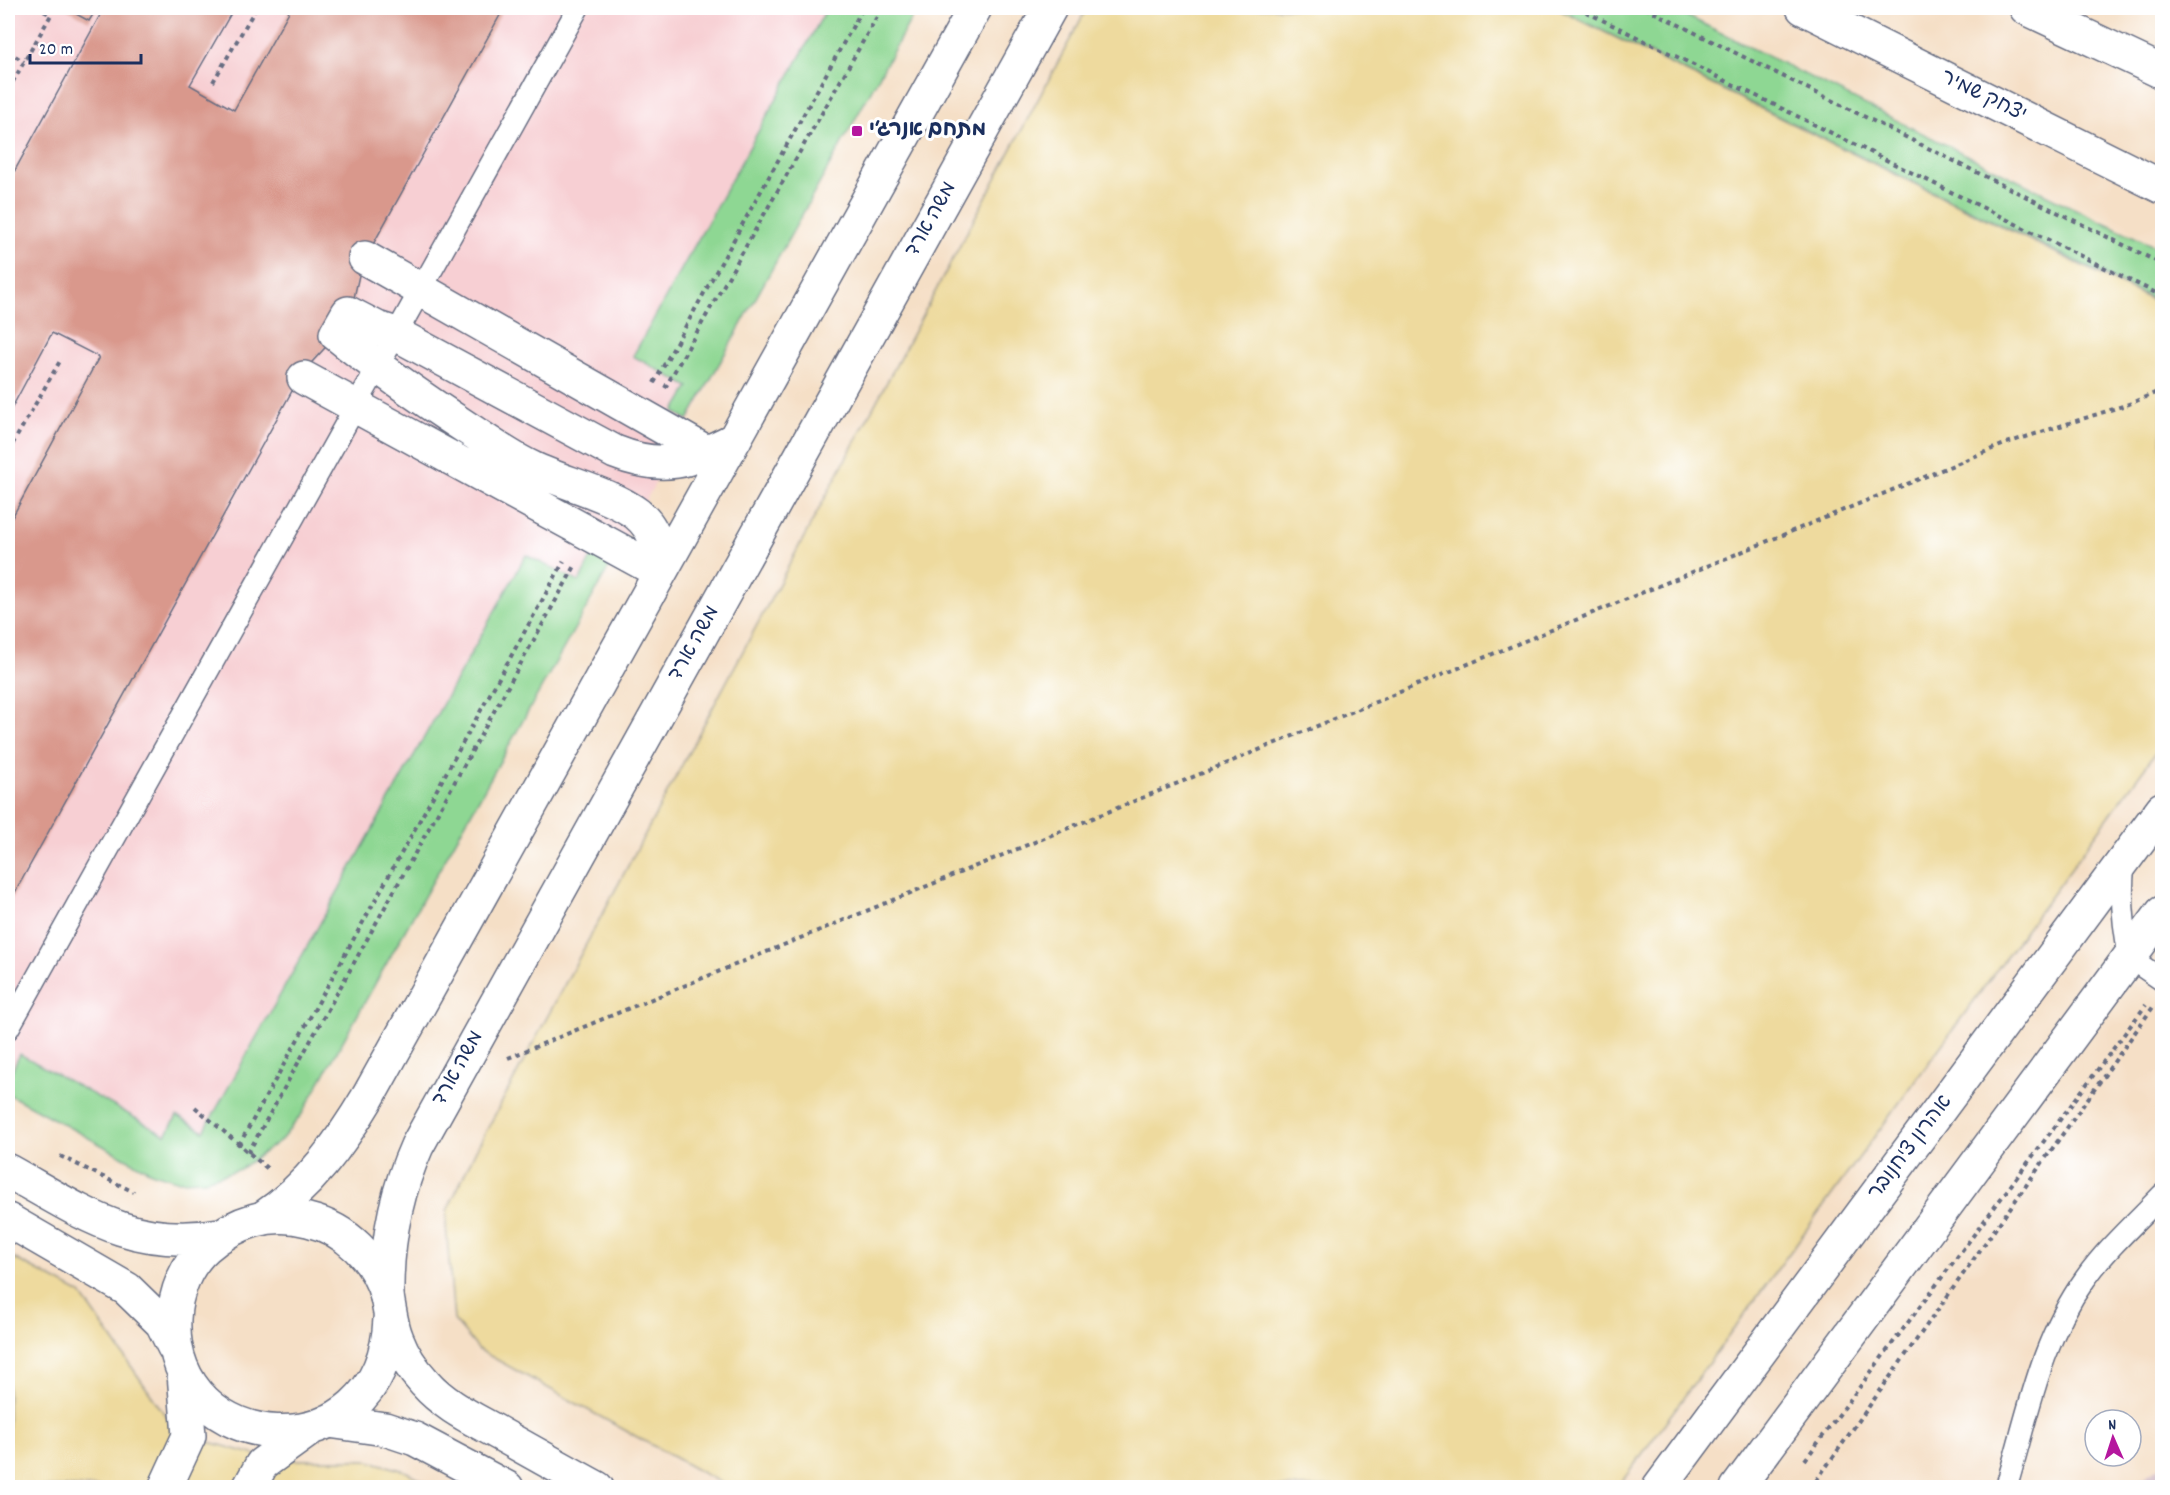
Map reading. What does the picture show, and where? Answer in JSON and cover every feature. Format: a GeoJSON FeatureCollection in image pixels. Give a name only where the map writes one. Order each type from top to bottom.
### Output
{"type":"FeatureCollection","features":[{"type":"Feature","properties":{"kind":"street"},"geometry":{"type":"LineString","coordinates":[[263,1218],[295,1193],[335,1148],[363,1106],[656,578],[722,446],[975,8]]}},
{"type":"Feature","properties":{"kind":"street","name":"משה ארד"},"geometry":{"type":"LineString","coordinates":[[319,1425],[347,1411],[375,1380],[384,1361],[389,1340],[388,1247],[401,1184],[417,1146],[1050,8]]}},
{"type":"Feature","properties":{"kind":"street","name":"יצחק שמיר"},"geometry":{"type":"LineString","coordinates":[[1803,8],[2163,187]]}},
{"type":"Feature","properties":{"kind":"street"},"geometry":{"type":"LineString","coordinates":[[2026,8],[2163,72]]}},
{"type":"Feature","properties":{"kind":"street"},"geometry":{"type":"LineString","coordinates":[[365,258],[642,416],[722,446]]}},
{"type":"Feature","properties":{"kind":"street"},"geometry":{"type":"LineString","coordinates":[[656,578],[658,546],[651,531],[638,515],[625,507],[532,468],[504,453],[379,367],[336,334],[348,313],[377,328],[396,334],[615,452],[633,459],[668,463],[722,446]]}},
{"type":"Feature","properties":{"kind":"street"},"geometry":{"type":"LineString","coordinates":[[304,378],[587,532],[656,578]]}},
{"type":"Feature","properties":{"kind":"street","name":"אהרון צ'חנובר"},"geometry":{"type":"LineString","coordinates":[[1659,1488],[2163,808]]}},
{"type":"Feature","properties":{"kind":"street"},"geometry":{"type":"LineString","coordinates":[[1737,1488],[2163,913]]}},
{"type":"Feature","properties":{"kind":"street"},"geometry":{"type":"LineString","coordinates":[[8,1171],[124,1231],[172,1240],[220,1235]]}},
{"type":"Feature","properties":{"kind":"street"},"geometry":{"type":"LineString","coordinates":[[165,1488],[189,1436],[174,1308],[179,1287],[188,1268],[201,1252],[220,1235],[234,1227],[263,1218],[298,1217],[319,1222],[338,1232],[369,1259],[409,1362],[437,1395],[465,1414],[597,1488]]}},
{"type":"Feature","properties":{"kind":"street"},"geometry":{"type":"LineString","coordinates":[[8,1221],[127,1289],[162,1323],[195,1389],[209,1404],[230,1419],[265,1432],[319,1425],[386,1429],[415,1438],[507,1488]]}},
{"type":"Feature","properties":{"kind":"street"},"geometry":{"type":"LineString","coordinates":[[249,1488],[262,1464],[319,1425]]}},
{"type":"Feature","properties":{"kind":"lane"},"geometry":{"type":"LineString","coordinates":[[8,1029],[578,8]]}},
{"type":"Feature","properties":{"kind":"lane"},"geometry":{"type":"LineString","coordinates":[[2124,861],[2120,893],[2123,926],[2130,958],[2161,989]]}},
{"type":"Feature","properties":{"kind":"lane"},"geometry":{"type":"LineString","coordinates":[[2006,1488],[2030,1396],[2042,1362],[2069,1303],[2102,1258],[2163,1195]]}},
{"type":"Feature","properties":{"kind":"path"},"geometry":{"type":"LineString","coordinates":[[8,90],[51,15],[38,8]]}},
{"type":"Feature","properties":{"kind":"path"},"geometry":{"type":"LineString","coordinates":[[213,82],[256,8]]}},
{"type":"Feature","properties":{"kind":"path"},"geometry":{"type":"LineString","coordinates":[[642,416],[862,8]]}},
{"type":"Feature","properties":{"kind":"path"},"geometry":{"type":"LineString","coordinates":[[642,416],[882,8]]}},
{"type":"Feature","properties":{"kind":"path"},"geometry":{"type":"LineString","coordinates":[[1578,8],[2163,296]]}},
{"type":"Feature","properties":{"kind":"path"},"geometry":{"type":"LineString","coordinates":[[1645,8],[2163,264]]}},
{"type":"Feature","properties":{"kind":"path"},"geometry":{"type":"LineString","coordinates":[[8,51],[24,62]]}},
{"type":"Feature","properties":{"kind":"path"},"geometry":{"type":"LineString","coordinates":[[8,452],[60,361]]}},
{"type":"Feature","properties":{"kind":"path"},"geometry":{"type":"LineString","coordinates":[[453,1080],[2007,443],[2129,404],[2163,390]]}},
{"type":"Feature","properties":{"kind":"path"},"geometry":{"type":"LineString","coordinates":[[239,1145],[587,532]]}},
{"type":"Feature","properties":{"kind":"path"},"geometry":{"type":"LineString","coordinates":[[248,1153],[587,532]]}},
{"type":"Feature","properties":{"kind":"path"},"geometry":{"type":"LineString","coordinates":[[1811,1488],[2161,989]]}},
{"type":"Feature","properties":{"kind":"path"},"geometry":{"type":"LineString","coordinates":[[1799,1468],[2147,1004]]}},
{"type":"Feature","properties":{"kind":"path"},"geometry":{"type":"LineString","coordinates":[[195,1107],[295,1193]]}},
{"type":"Feature","properties":{"kind":"path"},"geometry":{"type":"LineString","coordinates":[[8,1131],[18,1136]]}},
{"type":"Feature","properties":{"kind":"path"},"geometry":{"type":"LineString","coordinates":[[50,1151],[135,1193]]}},
{"type":"Feature","properties":{"kind":"shaded area"},"geometry":{"type":"Polygon","coordinates":[[[8,8],[915,8],[616,555],[302,1114],[281,1140],[240,1169],[205,1180],[179,1181],[151,1172],[8,1094],[8,8]]]}},
{"type":"Feature","properties":{"kind":"shaded area"},"geometry":{"type":"Polygon","coordinates":[[[2162,1466],[2162,1487],[2128,1487],[2162,1466]]]}},
{"type":"Feature","properties":{"kind":"green space"},"geometry":{"type":"Polygon","coordinates":[[[827,8],[917,8],[688,420],[674,412],[689,387],[633,356],[827,8]]]}},
{"type":"Feature","properties":{"kind":"green space"},"geometry":{"type":"Polygon","coordinates":[[[1556,8],[1671,8],[2162,250],[2162,303],[1556,8]]]}},
{"type":"Feature","properties":{"kind":"green space"},"geometry":{"type":"Polygon","coordinates":[[[596,548],[616,555],[302,1114],[281,1140],[240,1169],[205,1180],[179,1181],[151,1172],[8,1094],[8,1079],[20,1054],[166,1135],[177,1116],[204,1131],[526,555],[579,582],[596,548]]]}},
{"type":"Feature","properties":{"kind":"sand"},"geometry":{"type":"Polygon","coordinates":[[[1087,8],[1555,8],[2162,305],[2162,744],[1618,1487],[728,1487],[479,1350],[454,1320],[446,1225],[447,1211],[475,1152],[1087,8]]]}},
{"type":"Feature","properties":{"kind":"sand"},"geometry":{"type":"Polygon","coordinates":[[[8,1255],[81,1294],[165,1415],[206,1441],[274,1460],[366,1460],[405,1471],[434,1487],[8,1487],[8,1255]]]}},
{"type":"Feature","properties":{"kind":"building"},"geometry":{"type":"Polygon","coordinates":[[[65,8],[97,8],[89,21],[65,8]]]}},
{"type":"Feature","properties":{"kind":"building"},"geometry":{"type":"Polygon","coordinates":[[[104,8],[234,8],[190,85],[234,110],[291,8],[504,8],[361,266],[354,298],[333,339],[302,373],[8,905],[8,525],[99,357],[52,333],[8,415],[8,183],[104,8]]]}},
{"type":"Feature","properties":{"kind":"place","name":"מתחם אנרג׳י"},"geometry":{"type":"Point","coordinates":[857,131]}}]}
